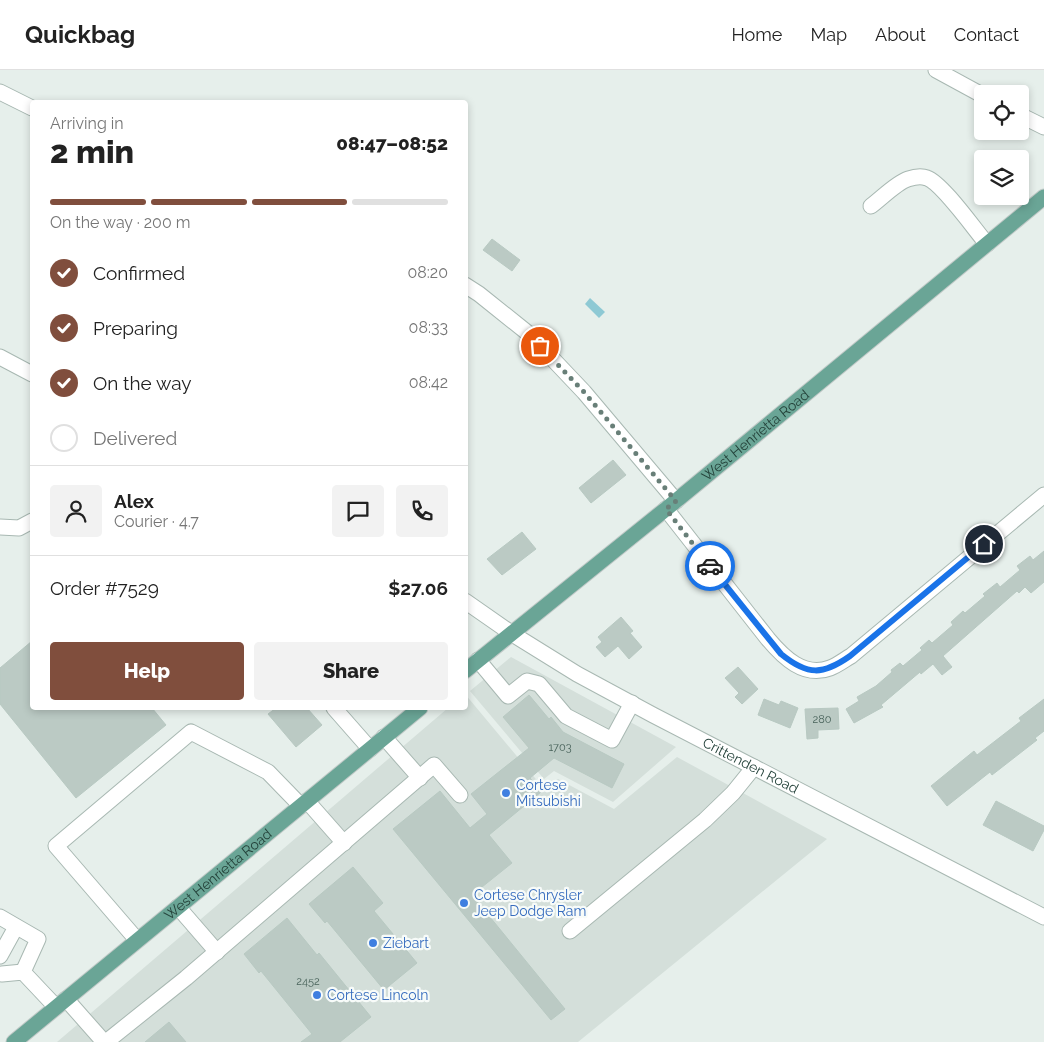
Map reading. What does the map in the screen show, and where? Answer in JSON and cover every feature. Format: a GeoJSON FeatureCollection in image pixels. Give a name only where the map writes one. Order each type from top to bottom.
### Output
{"type":"FeatureCollection","features":[{"type":"Feature","properties":{"kind":"main road","name":"West Henrietta Road"},"geometry":{"type":"LineString","coordinates":[[468,668],[671,505],[1044,197]]}},
{"type":"Feature","properties":{"kind":"main road","name":"West Henrietta Road"},"geometry":{"type":"LineString","coordinates":[[14,1042],[418,710]]}},
{"type":"Feature","properties":{"kind":"street"},"geometry":{"type":"LineString","coordinates":[[936,70],[974,91]]}},
{"type":"Feature","properties":{"kind":"street"},"geometry":{"type":"LineString","coordinates":[[0,92],[30,107]]}},
{"type":"Feature","properties":{"kind":"street"},"geometry":{"type":"LineString","coordinates":[[1029,120],[1044,127]]}},
{"type":"Feature","properties":{"kind":"street"},"geometry":{"type":"LineString","coordinates":[[871,206],[902,181],[926,177],[941,188],[987,244]]}},
{"type":"Feature","properties":{"kind":"street"},"geometry":{"type":"LineString","coordinates":[[468,287],[480,294],[529,334],[584,392],[671,505],[768,639],[781,654],[796,665],[812,670],[821,670],[829,669],[839,664],[1044,495]]}},
{"type":"Feature","properties":{"kind":"street"},"geometry":{"type":"LineString","coordinates":[[0,356],[30,373]]}},
{"type":"Feature","properties":{"kind":"street"},"geometry":{"type":"LineString","coordinates":[[0,527],[18,528],[30,522]]}},
{"type":"Feature","properties":{"kind":"street","name":"Crittenden Road"},"geometry":{"type":"LineString","coordinates":[[468,603],[511,633],[577,674],[1044,917]]}},
{"type":"Feature","properties":{"kind":"street"},"geometry":{"type":"LineString","coordinates":[[478,660],[508,696],[527,680],[538,684],[566,716],[612,740],[632,703]]}},
{"type":"Feature","properties":{"kind":"street"},"geometry":{"type":"LineString","coordinates":[[336,710],[370,749]]}},
{"type":"Feature","properties":{"kind":"street"},"geometry":{"type":"LineString","coordinates":[[137,940],[56,846],[191,732],[268,772],[304,803],[344,843]]}},
{"type":"Feature","properties":{"kind":"street"},"geometry":{"type":"LineString","coordinates":[[384,737],[420,778]]}},
{"type":"Feature","properties":{"kind":"street"},"geometry":{"type":"LineString","coordinates":[[1,971],[24,972],[61,1003],[100,1040],[216,952],[434,766],[460,796]]}},
{"type":"Feature","properties":{"kind":"street"},"geometry":{"type":"LineString","coordinates":[[570,931],[705,820],[733,793],[754,767]]}},
{"type":"Feature","properties":{"kind":"street"},"geometry":{"type":"LineString","coordinates":[[178,907],[216,952]]}},
{"type":"Feature","properties":{"kind":"street"},"geometry":{"type":"LineString","coordinates":[[0,917],[38,939],[24,972]]}},
{"type":"Feature","properties":{"kind":"street"},"geometry":{"type":"LineString","coordinates":[[0,956],[16,927]]}},
{"type":"Feature","properties":{"kind":"shaded area"},"geometry":{"type":"Polygon","coordinates":[[[511,657],[676,747],[613,802],[554,771],[544,779],[470,691],[511,657]]]}},
{"type":"Feature","properties":{"kind":"shaded area"},"geometry":{"type":"Polygon","coordinates":[[[468,698],[545,790],[558,779],[614,809],[677,757],[827,839],[578,1042],[57,1042],[446,710],[468,710],[468,698]]]}},
{"type":"Feature","properties":{"kind":"water"},"geometry":{"type":"Polygon","coordinates":[[[590,298],[605,312],[599,318],[585,304],[590,298]]]}},
{"type":"Feature","properties":{"kind":"building"},"geometry":{"type":"Polygon","coordinates":[[[492,239],[520,260],[512,271],[483,250],[492,239]]]}},
{"type":"Feature","properties":{"kind":"building"},"geometry":{"type":"Polygon","coordinates":[[[613,460],[626,475],[591,503],[579,488],[613,460]]]}},
{"type":"Feature","properties":{"kind":"building"},"geometry":{"type":"Polygon","coordinates":[[[522,532],[536,549],[502,575],[487,559],[522,532]]]}},
{"type":"Feature","properties":{"kind":"building"},"geometry":{"type":"Polygon","coordinates":[[[1044,551],[1044,582],[1031,593],[1025,587],[1019,593],[1017,591],[943,656],[952,667],[942,675],[933,664],[921,674],[920,672],[881,705],[883,707],[854,723],[846,709],[859,701],[857,697],[876,686],[900,663],[903,666],[922,650],[920,648],[929,640],[932,643],[953,625],[951,622],[963,611],[965,613],[985,596],[983,594],[997,583],[1000,587],[1020,570],[1017,566],[1030,556],[1033,560],[1044,551]]]}},
{"type":"Feature","properties":{"kind":"building"},"geometry":{"type":"Polygon","coordinates":[[[621,617],[633,631],[630,633],[642,647],[629,659],[618,646],[605,657],[596,647],[602,642],[598,637],[621,617]]]}},
{"type":"Feature","properties":{"kind":"building"},"geometry":{"type":"Polygon","coordinates":[[[30,643],[30,710],[154,710],[166,725],[76,798],[0,704],[0,668],[30,643]]]}},
{"type":"Feature","properties":{"kind":"building"},"geometry":{"type":"Polygon","coordinates":[[[738,667],[758,689],[742,704],[735,697],[739,693],[725,678],[738,667]]]}},
{"type":"Feature","properties":{"kind":"building"},"geometry":{"type":"Polygon","coordinates":[[[529,695],[549,719],[551,717],[563,732],[624,764],[612,788],[554,758],[530,778],[541,792],[489,835],[512,863],[472,895],[565,1009],[551,1020],[393,829],[440,791],[470,828],[487,814],[471,794],[529,748],[503,717],[529,695]]]}},
{"type":"Feature","properties":{"kind":"building"},"geometry":{"type":"Polygon","coordinates":[[[764,699],[779,705],[781,701],[798,708],[790,728],[758,715],[764,699]]]}},
{"type":"Feature","properties":{"kind":"building"},"geometry":{"type":"Polygon","coordinates":[[[1044,699],[1044,731],[1035,738],[1037,740],[992,775],[990,772],[947,806],[931,786],[974,751],[977,755],[1021,721],[1019,718],[1044,699]]]}},
{"type":"Feature","properties":{"kind":"building"},"geometry":{"type":"Polygon","coordinates":[[[838,708],[839,729],[818,730],[818,738],[807,739],[805,709],[838,708]]]}},
{"type":"Feature","properties":{"kind":"building"},"geometry":{"type":"Polygon","coordinates":[[[273,710],[309,710],[322,725],[296,747],[268,714],[273,710]]]}},
{"type":"Feature","properties":{"kind":"building"},"geometry":{"type":"Polygon","coordinates":[[[996,801],[1044,826],[1044,830],[1033,851],[983,825],[996,801]]]}},
{"type":"Feature","properties":{"kind":"building","name":"Ziebart"},"geometry":{"type":"Polygon","coordinates":[[[353,867],[383,903],[374,911],[417,963],[384,990],[327,921],[325,923],[309,904],[353,867]]]}},
{"type":"Feature","properties":{"kind":"building","name":"Cortese Lincoln"},"geometry":{"type":"Polygon","coordinates":[[[287,918],[317,955],[319,953],[371,1017],[340,1042],[301,1042],[312,1034],[261,971],[259,973],[244,954],[287,918]]]}},
{"type":"Feature","properties":{"kind":"building"},"geometry":{"type":"Polygon","coordinates":[[[169,1022],[186,1042],[145,1042],[169,1022]]]}},
{"type":"Feature","properties":{"kind":"way so far"},"geometry":{"type":"LineString","coordinates":[[540,346],[584,392],[676,501],[666,509],[710,566]]}},
{"type":"Feature","properties":{"kind":"place","name":"Cortese Mitsubishi"},"geometry":{"type":"Point","coordinates":[506,793]}},
{"type":"Feature","properties":{"kind":"place","name":"Cortese Chrysler Jeep Dodge Ram"},"geometry":{"type":"Point","coordinates":[464,903]}},
{"type":"Feature","properties":{"kind":"place","name":"Ziebart"},"geometry":{"type":"Point","coordinates":[373,943]}},
{"type":"Feature","properties":{"kind":"place","name":"Cortese Lincoln"},"geometry":{"type":"Point","coordinates":[317,995]}},
{"type":"Feature","properties":{"kind":"route"},"geometry":{"type":"LineString","coordinates":[[710,566],[781,654],[796,665],[812,670],[821,670],[829,669],[850,656],[984,544]]}}]}
